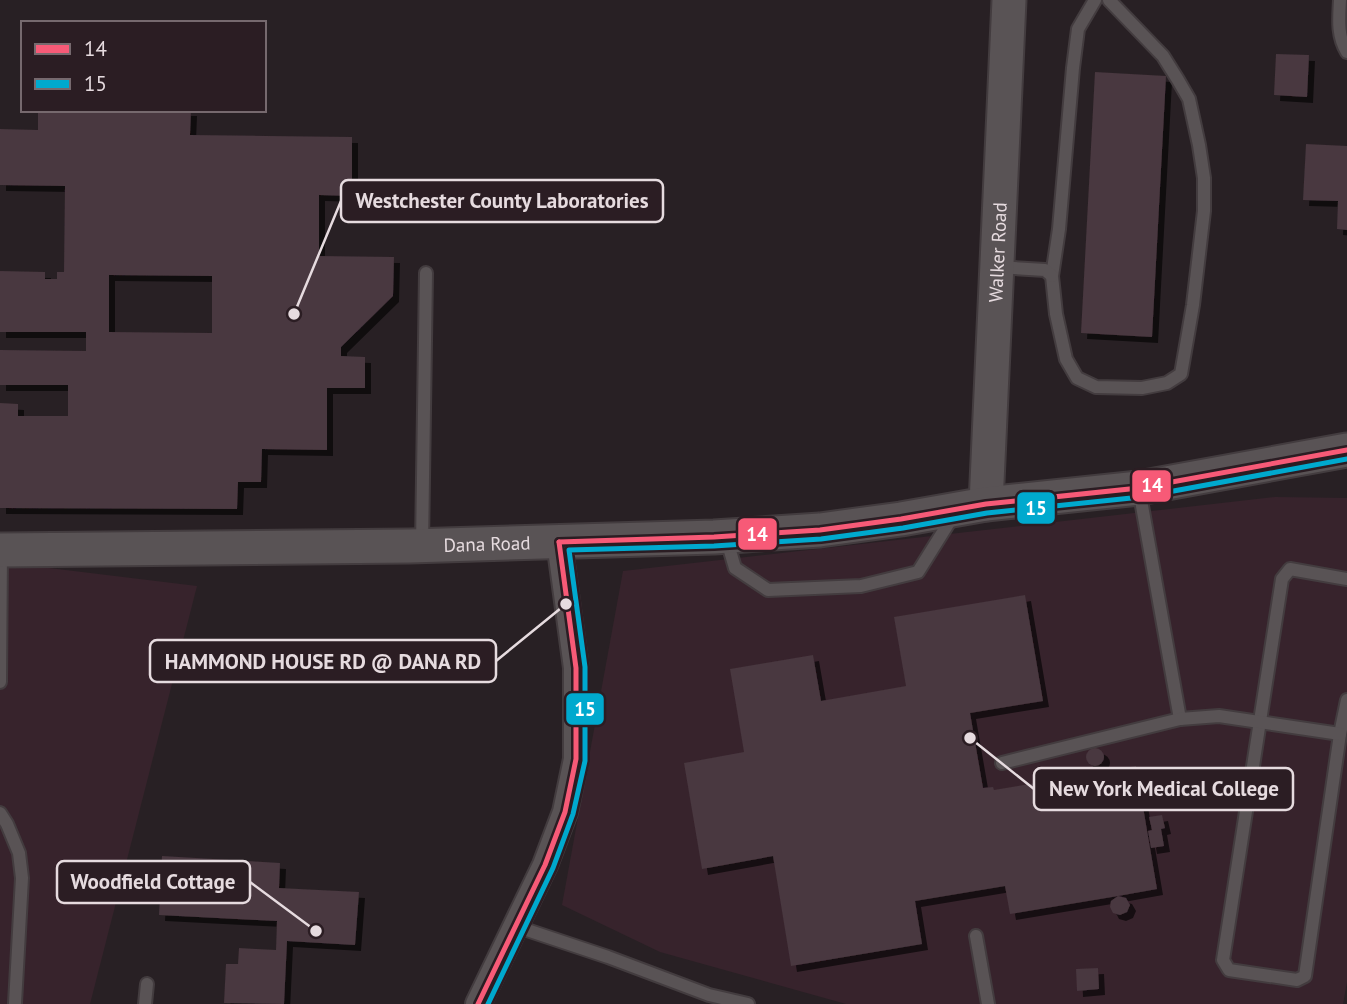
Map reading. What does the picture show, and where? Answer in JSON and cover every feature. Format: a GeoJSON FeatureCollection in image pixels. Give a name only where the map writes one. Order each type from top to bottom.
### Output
{"type":"FeatureCollection","features":[{"type":"Feature","properties":{"kind":"street","name":"Walker Road"},"geometry":{"type":"LineString","coordinates":[[971,507],[997,267],[1009,0]]}},
{"type":"Feature","properties":{"kind":"street","name":"Dana Road"},"geometry":{"type":"LineString","coordinates":[[1,550],[422,546],[726,536],[820,530],[971,507],[1139,488],[1347,450]]}},
{"type":"Feature","properties":{"kind":"street"},"geometry":{"type":"LineString","coordinates":[[478,1004],[545,864],[565,812],[576,759],[576,668],[559,542]]}},
{"type":"Feature","properties":{"kind":"lane"},"geometry":{"type":"LineString","coordinates":[[1095,0],[1078,29],[1073,68],[1059,229],[1052,276],[1056,314],[1066,359],[1077,378],[1096,387],[1142,388],[1167,383],[1181,374],[1196,283],[1205,178],[1189,99],[1163,56],[1109,0]]}},
{"type":"Feature","properties":{"kind":"lane"},"geometry":{"type":"LineString","coordinates":[[1340,0],[1339,27],[1347,52]]}},
{"type":"Feature","properties":{"kind":"lane"},"geometry":{"type":"LineString","coordinates":[[997,267],[1045,270],[1052,276]]}},
{"type":"Feature","properties":{"kind":"lane"},"geometry":{"type":"LineString","coordinates":[[422,546],[426,273]]}},
{"type":"Feature","properties":{"kind":"lane"},"geometry":{"type":"LineString","coordinates":[[1139,488],[1180,719]]}},
{"type":"Feature","properties":{"kind":"lane"},"geometry":{"type":"LineString","coordinates":[[726,536],[735,568],[768,590],[862,586],[918,572],[971,507]]}},
{"type":"Feature","properties":{"kind":"lane"},"geometry":{"type":"LineString","coordinates":[[0,682],[1,550]]}},
{"type":"Feature","properties":{"kind":"lane"},"geometry":{"type":"LineString","coordinates":[[1347,579],[1290,569],[1282,579],[1223,960],[1229,971],[1297,980],[1305,976],[1347,700]]}},
{"type":"Feature","properties":{"kind":"lane"},"geometry":{"type":"LineString","coordinates":[[1002,762],[1180,719],[1219,716],[1340,734]]}},
{"type":"Feature","properties":{"kind":"lane"},"geometry":{"type":"LineString","coordinates":[[0,813],[19,853],[22,878],[15,1003],[0,1001]]}},
{"type":"Feature","properties":{"kind":"lane"},"geometry":{"type":"LineString","coordinates":[[514,926],[608,957],[709,995],[748,1004]]}},
{"type":"Feature","properties":{"kind":"lane"},"geometry":{"type":"LineString","coordinates":[[976,936],[988,1004]]}},
{"type":"Feature","properties":{"kind":"lane"},"geometry":{"type":"LineString","coordinates":[[145,1004],[147,984]]}},
{"type":"Feature","properties":{"kind":"shaded area"},"geometry":{"type":"Polygon","coordinates":[[[1275,497],[1347,498],[1347,982],[1343,1004],[846,1004],[660,952],[562,905],[623,571],[1275,497]]]}},
{"type":"Feature","properties":{"kind":"shaded area"},"geometry":{"type":"Polygon","coordinates":[[[0,562],[197,586],[90,1004],[0,1004],[0,562]]]}},
{"type":"Feature","properties":{"kind":"building"},"geometry":{"type":"Polygon","coordinates":[[[1276,54],[1309,55],[1307,97],[1274,95],[1276,54]]]}},
{"type":"Feature","properties":{"kind":"building"},"geometry":{"type":"Polygon","coordinates":[[[1095,72],[1166,76],[1152,337],[1081,333],[1095,72]]]}},
{"type":"Feature","properties":{"kind":"building"},"geometry":{"type":"Polygon","coordinates":[[[38,112],[191,112],[190,135],[352,137],[352,196],[319,195],[319,256],[394,257],[393,296],[341,347],[341,356],[365,357],[365,388],[327,388],[327,450],[262,449],[261,482],[238,482],[237,509],[0,508],[0,403],[18,404],[18,416],[68,416],[68,385],[0,385],[0,350],[86,351],[86,332],[0,332],[0,271],[45,272],[45,279],[57,279],[57,272],[64,272],[65,186],[0,185],[0,129],[38,130],[38,112]],[[109,275],[109,332],[212,333],[212,276],[109,275]]]}},
{"type":"Feature","properties":{"kind":"building"},"geometry":{"type":"Polygon","coordinates":[[[1306,144],[1347,146],[1347,230],[1337,229],[1338,201],[1303,200],[1306,144]]]}},
{"type":"Feature","properties":{"kind":"building"},"geometry":{"type":"Polygon","coordinates":[[[1025,595],[1043,701],[970,713],[983,788],[993,787],[994,790],[1136,766],[1157,889],[1010,914],[1005,886],[915,901],[922,944],[791,966],[773,856],[702,869],[684,763],[744,752],[730,669],[813,655],[821,701],[906,686],[894,617],[1025,595]]]}},
{"type":"Feature","properties":{"kind":"building"},"geometry":{"type":"Polygon","coordinates":[[[1095,748],[1101,751],[1104,757],[1101,763],[1095,766],[1089,763],[1086,757],[1089,751],[1095,748]]]}},
{"type":"Feature","properties":{"kind":"building"},"geometry":{"type":"Polygon","coordinates":[[[1162,815],[1165,828],[1161,829],[1164,846],[1151,848],[1148,831],[1152,830],[1149,817],[1162,815]]]}},
{"type":"Feature","properties":{"kind":"building"},"geometry":{"type":"Polygon","coordinates":[[[162,856],[280,863],[279,888],[359,892],[355,945],[287,941],[284,1004],[224,1003],[226,964],[238,964],[239,948],[276,950],[277,921],[159,915],[162,856]]]}},
{"type":"Feature","properties":{"kind":"building"},"geometry":{"type":"Polygon","coordinates":[[[1118,896],[1126,898],[1130,905],[1127,912],[1120,915],[1113,913],[1110,907],[1111,901],[1118,896]]]}},
{"type":"Feature","properties":{"kind":"building"},"geometry":{"type":"Polygon","coordinates":[[[1098,968],[1099,989],[1077,991],[1076,969],[1098,968]]]}},
{"type":"Feature","properties":{"kind":"transit line","name":"14"},"geometry":{"type":"LineString","coordinates":[[559,542],[714,537],[820,530],[986,504],[1139,488],[1347,450]]}},
{"type":"Feature","properties":{"kind":"transit line","name":"15"},"geometry":{"type":"LineString","coordinates":[[488,1004],[553,868],[573,814],[585,761],[585,667],[569,550],[714,546],[821,539],[987,513],[1141,497],[1347,459]]}},
{"type":"Feature","properties":{"kind":"transit line","name":"14"},"geometry":{"type":"LineString","coordinates":[[478,1004],[545,865],[565,812],[576,759],[576,668],[559,542]]}},
{"type":"Feature","properties":{"kind":"place","name":"Westchester County Laboratories"},"geometry":{"type":"Point","coordinates":[294,314]}},
{"type":"Feature","properties":{"kind":"place","name":"HAMMOND HOUSE RD @ DANA RD"},"geometry":{"type":"Point","coordinates":[566,604]}},
{"type":"Feature","properties":{"kind":"place","name":"New York Medical College"},"geometry":{"type":"Point","coordinates":[970,738]}},
{"type":"Feature","properties":{"kind":"place","name":"Woodfield Cottage"},"geometry":{"type":"Point","coordinates":[316,931]}}]}
